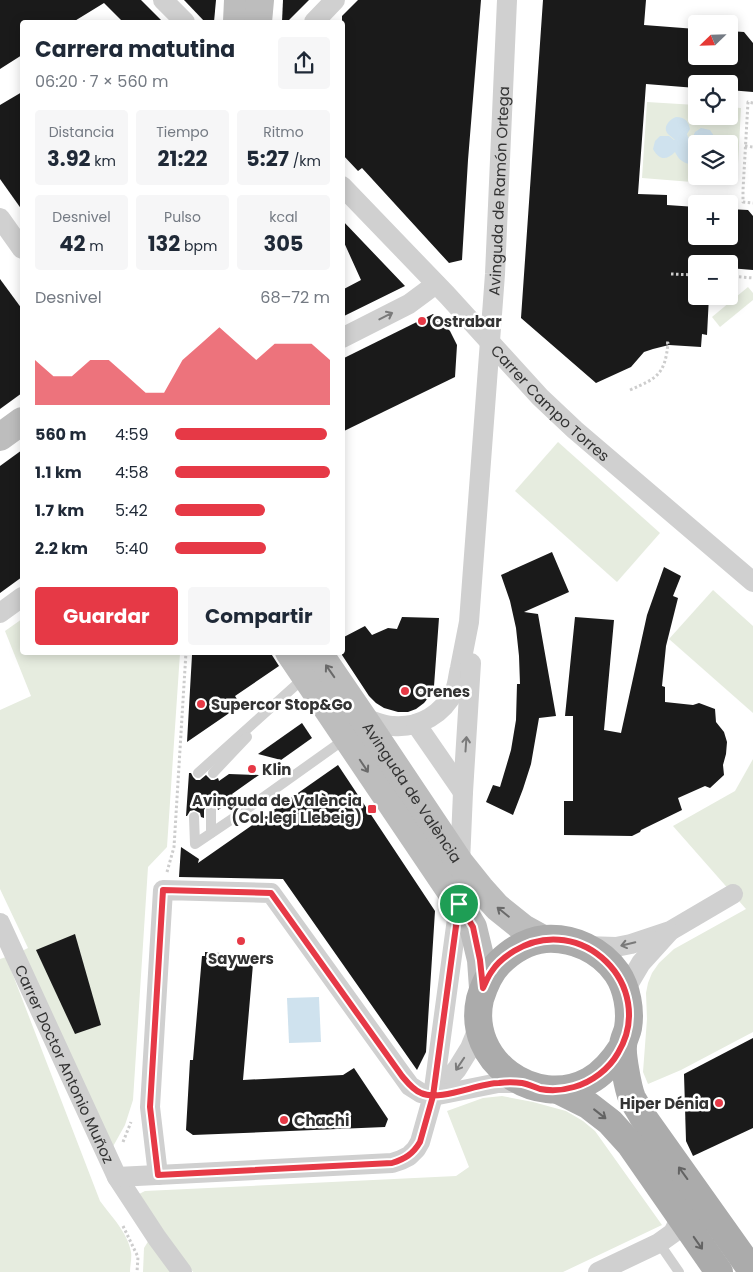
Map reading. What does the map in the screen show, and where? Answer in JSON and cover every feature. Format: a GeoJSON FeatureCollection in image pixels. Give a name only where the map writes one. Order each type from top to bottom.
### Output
{"type":"FeatureCollection","features":[{"type":"Feature","properties":{"kind":"main road"},"geometry":{"type":"LineString","coordinates":[[236,20],[238,0]]}},
{"type":"Feature","properties":{"kind":"main road"},"geometry":{"type":"LineString","coordinates":[[258,20],[260,0]]}},
{"type":"Feature","properties":{"kind":"main road"},"geometry":{"type":"LineString","coordinates":[[0,437],[20,422]]}},
{"type":"Feature","properties":{"kind":"main road","name":"Avinguda de València"},"geometry":{"type":"LineString","coordinates":[[289,655],[301,682],[346,738],[473,927],[480,960],[483,988]]}},
{"type":"Feature","properties":{"kind":"main road","name":"Avinguda de València"},"geometry":{"type":"LineString","coordinates":[[320,655],[460,863],[497,907],[523,928],[543,939]]}},
{"type":"Feature","properties":{"kind":"main road"},"geometry":{"type":"LineString","coordinates":[[543,939],[560,939],[585,946],[606,960],[618,974],[625,990],[629,1009],[628,1028],[623,1046],[603,1072],[590,1081],[574,1087],[558,1090],[540,1089],[523,1083],[507,1074],[494,1060],[484,1044],[480,1026],[479,1007],[483,988],[492,970],[506,955],[524,945],[543,939]]}},
{"type":"Feature","properties":{"kind":"main road"},"geometry":{"type":"LineString","coordinates":[[623,1046],[626,1074],[632,1097],[643,1117],[753,1272]]}},
{"type":"Feature","properties":{"kind":"main road"},"geometry":{"type":"LineString","coordinates":[[558,1090],[588,1105],[610,1122],[630,1144],[719,1272]]}},
{"type":"Feature","properties":{"kind":"street"},"geometry":{"type":"LineString","coordinates":[[163,0],[183,20]]}},
{"type":"Feature","properties":{"kind":"street"},"geometry":{"type":"LineString","coordinates":[[316,20],[335,0]]}},
{"type":"Feature","properties":{"kind":"street","name":"Avinguda de Ramón Ortega"},"geometry":{"type":"LineString","coordinates":[[460,863],[471,669],[469,622],[495,274],[507,0]]}},
{"type":"Feature","properties":{"kind":"street","name":"Carrer Campo Torres"},"geometry":{"type":"LineString","coordinates":[[345,189],[540,397],[575,430],[753,582]]}},
{"type":"Feature","properties":{"kind":"street"},"geometry":{"type":"LineString","coordinates":[[0,218],[20,247]]}},
{"type":"Feature","properties":{"kind":"street"},"geometry":{"type":"LineString","coordinates":[[345,336],[409,304],[436,284]]}},
{"type":"Feature","properties":{"kind":"street"},"geometry":{"type":"LineString","coordinates":[[0,612],[20,598]]}},
{"type":"Feature","properties":{"kind":"street","name":"Avinguda de Ramón Ortega"},"geometry":{"type":"LineString","coordinates":[[363,718],[392,726],[416,724],[436,714],[447,702],[455,688],[469,622]]}},
{"type":"Feature","properties":{"kind":"street"},"geometry":{"type":"LineString","coordinates":[[416,724],[463,792]]}},
{"type":"Feature","properties":{"kind":"street"},"geometry":{"type":"LineString","coordinates":[[158,1175],[150,1107],[163,890],[271,893],[402,1076],[410,1086],[421,1094],[433,1096],[498,1083],[523,1083]]}},
{"type":"Feature","properties":{"kind":"street"},"geometry":{"type":"LineString","coordinates":[[585,946],[616,947],[670,931],[732,894]]}},
{"type":"Feature","properties":{"kind":"street"},"geometry":{"type":"LineString","coordinates":[[117,1177],[392,1163],[410,1156],[420,1142],[433,1096],[459,904]]}},
{"type":"Feature","properties":{"kind":"street","name":"Carrer Doctor Antonio Muñoz"},"geometry":{"type":"LineString","coordinates":[[0,923],[117,1177],[182,1272]]}},
{"type":"Feature","properties":{"kind":"street"},"geometry":{"type":"LineString","coordinates":[[625,990],[641,963],[670,931]]}},
{"type":"Feature","properties":{"kind":"street"},"geometry":{"type":"LineString","coordinates":[[433,1096],[457,1069],[470,1048],[480,1026]]}},
{"type":"Feature","properties":{"kind":"street"},"geometry":{"type":"LineString","coordinates":[[598,1272],[659,1244],[674,1233],[679,1215]]}},
{"type":"Feature","properties":{"kind":"lane"},"geometry":{"type":"LineString","coordinates":[[213,773],[301,682]]}},
{"type":"Feature","properties":{"kind":"lane"},"geometry":{"type":"LineString","coordinates":[[198,773],[301,682]]}},
{"type":"Feature","properties":{"kind":"lane"},"geometry":{"type":"LineString","coordinates":[[194,817],[195,844],[346,738]]}},
{"type":"Feature","properties":{"kind":"lane"},"geometry":{"type":"LineString","coordinates":[[211,810],[211,833]]}},
{"type":"Feature","properties":{"kind":"lane"},"geometry":{"type":"LineString","coordinates":[[659,1244],[679,1272]]}},
{"type":"Feature","properties":{"kind":"path"},"geometry":{"type":"LineString","coordinates":[[753,103],[748,102],[743,202],[753,203]]}},
{"type":"Feature","properties":{"kind":"path"},"geometry":{"type":"LineString","coordinates":[[745,146],[753,147]]}},
{"type":"Feature","properties":{"kind":"path"},"geometry":{"type":"LineString","coordinates":[[671,274],[688,274]]}},
{"type":"Feature","properties":{"kind":"path"},"geometry":{"type":"LineString","coordinates":[[738,277],[753,278]]}},
{"type":"Feature","properties":{"kind":"path"},"geometry":{"type":"LineString","coordinates":[[630,390],[649,382],[662,371],[666,362],[668,343],[665,343]]}},
{"type":"Feature","properties":{"kind":"path"},"geometry":{"type":"LineString","coordinates":[[163,890],[174,847],[186,655]]}},
{"type":"Feature","properties":{"kind":"shaded area"},"geometry":{"type":"Polygon","coordinates":[[[647,102],[688,105],[688,125],[738,125],[738,108],[741,108],[738,164],[738,135],[688,135],[688,182],[642,178],[647,102]]]}},
{"type":"Feature","properties":{"kind":"shaded area"},"geometry":{"type":"Polygon","coordinates":[[[748,287],[753,293],[753,300],[720,327],[712,317],[726,305],[738,305],[738,295],[748,287]]]}},
{"type":"Feature","properties":{"kind":"shaded area"},"geometry":{"type":"Polygon","coordinates":[[[558,442],[660,533],[617,582],[515,491],[558,442]]]}},
{"type":"Feature","properties":{"kind":"shaded area"},"geometry":{"type":"Polygon","coordinates":[[[713,590],[753,626],[753,713],[669,639],[713,590]]]}},
{"type":"Feature","properties":{"kind":"shaded area"},"geometry":{"type":"Polygon","coordinates":[[[20,620],[20,655],[180,655],[167,847],[148,867],[133,1100],[125,1125],[111,1150],[20,952],[28,948],[0,889],[0,710],[31,696],[5,631],[20,620]]]}},
{"type":"Feature","properties":{"kind":"shaded area"},"geometry":{"type":"Polygon","coordinates":[[[753,759],[753,1032],[681,1070],[648,1084],[643,1072],[647,1019],[646,993],[652,973],[659,963],[674,949],[746,909],[673,826],[735,791],[753,759]]]}},
{"type":"Feature","properties":{"kind":"shaded area"},"geometry":{"type":"Polygon","coordinates":[[[6,957],[100,1201],[118,1225],[129,1245],[131,1254],[130,1272],[0,1272],[0,959],[6,957]]]}},
{"type":"Feature","properties":{"kind":"shaded area"},"geometry":{"type":"Polygon","coordinates":[[[502,1096],[566,1111],[583,1121],[595,1131],[662,1225],[563,1272],[193,1272],[139,1194],[145,1191],[456,1176],[469,1167],[447,1111],[483,1098],[502,1096]]]}},
{"type":"Feature","properties":{"kind":"shaded area"},"geometry":{"type":"Polygon","coordinates":[[[149,1240],[174,1272],[143,1272],[144,1248],[149,1240]]]}},
{"type":"Feature","properties":{"kind":"water"},"geometry":{"type":"Polygon","coordinates":[[[676,117],[682,118],[687,122],[690,129],[687,134],[688,164],[683,162],[675,152],[669,157],[663,158],[653,149],[655,141],[660,136],[669,136],[675,140],[666,131],[666,126],[676,117]]]}},
{"type":"Feature","properties":{"kind":"water"},"geometry":{"type":"Polygon","coordinates":[[[701,128],[710,130],[713,135],[694,135],[701,128]]]}},
{"type":"Feature","properties":{"kind":"water"},"geometry":{"type":"Polygon","coordinates":[[[319,997],[321,1042],[289,1043],[287,998],[319,997]]]}},
{"type":"Feature","properties":{"kind":"building"},"geometry":{"type":"Polygon","coordinates":[[[0,0],[141,0],[161,20],[121,20],[104,3],[76,20],[20,20],[20,56],[0,69],[0,0]]]}},
{"type":"Feature","properties":{"kind":"building"},"geometry":{"type":"Polygon","coordinates":[[[184,0],[216,0],[214,20],[203,20],[184,0]]]}},
{"type":"Feature","properties":{"kind":"building"},"geometry":{"type":"Polygon","coordinates":[[[283,0],[309,0],[289,20],[282,20],[283,0]]]}},
{"type":"Feature","properties":{"kind":"building"},"geometry":{"type":"Polygon","coordinates":[[[358,0],[481,0],[462,260],[449,263],[362,168],[358,171],[345,157],[345,20],[342,20],[342,16],[358,0]]]}},
{"type":"Feature","properties":{"kind":"building"},"geometry":{"type":"Polygon","coordinates":[[[543,0],[646,0],[644,25],[688,28],[688,65],[738,65],[738,32],[744,32],[753,43],[753,92],[738,91],[738,75],[688,75],[688,87],[646,84],[638,194],[667,195],[667,205],[688,206],[688,245],[738,245],[738,209],[748,210],[753,216],[753,270],[738,269],[738,255],[688,255],[688,305],[709,305],[707,335],[702,334],[701,347],[669,345],[644,352],[631,367],[596,383],[521,318],[543,0]]]}},
{"type":"Feature","properties":{"kind":"building"},"geometry":{"type":"Polygon","coordinates":[[[20,93],[20,207],[0,179],[0,105],[20,93]]]}},
{"type":"Feature","properties":{"kind":"building"},"geometry":{"type":"Polygon","coordinates":[[[345,223],[405,286],[345,316],[345,288],[361,280],[345,245],[345,223]]]}},
{"type":"Feature","properties":{"kind":"building"},"geometry":{"type":"Polygon","coordinates":[[[0,279],[20,306],[20,394],[0,409],[0,279]]]}},
{"type":"Feature","properties":{"kind":"building"},"geometry":{"type":"Polygon","coordinates":[[[433,314],[450,331],[457,345],[455,377],[345,431],[345,358],[433,314]]]}},
{"type":"Feature","properties":{"kind":"building"},"geometry":{"type":"Polygon","coordinates":[[[20,451],[20,578],[0,593],[0,466],[20,451]]]}},
{"type":"Feature","properties":{"kind":"building"},"geometry":{"type":"Polygon","coordinates":[[[552,552],[569,592],[524,612],[538,614],[556,716],[539,718],[531,764],[513,815],[486,802],[493,785],[500,787],[511,750],[516,720],[517,684],[520,684],[516,628],[510,601],[501,575],[552,552]]]}},
{"type":"Feature","properties":{"kind":"building"},"geometry":{"type":"Polygon","coordinates":[[[664,567],[681,576],[673,596],[678,598],[666,646],[662,686],[665,687],[665,702],[693,705],[699,703],[715,709],[716,722],[724,732],[727,742],[723,765],[724,775],[710,788],[705,786],[678,798],[682,810],[632,836],[564,835],[564,801],[573,801],[573,716],[565,716],[575,617],[614,620],[604,730],[621,733],[647,615],[664,567]]]}},
{"type":"Feature","properties":{"kind":"building"},"geometry":{"type":"Polygon","coordinates":[[[402,617],[439,618],[432,693],[424,703],[408,712],[398,712],[384,708],[376,703],[369,696],[342,655],[345,655],[345,636],[365,626],[372,635],[388,628],[397,629],[402,617]]]}},
{"type":"Feature","properties":{"kind":"building"},"geometry":{"type":"Polygon","coordinates":[[[192,655],[272,655],[279,666],[235,696],[241,705],[187,742],[192,655]]]}},
{"type":"Feature","properties":{"kind":"building"},"geometry":{"type":"Polygon","coordinates":[[[302,723],[312,738],[281,760],[258,754],[302,723]]]}},
{"type":"Feature","properties":{"kind":"building"},"geometry":{"type":"Polygon","coordinates":[[[338,765],[435,911],[426,1052],[417,1070],[283,879],[179,877],[181,847],[199,859],[198,863],[338,765]]]}},
{"type":"Feature","properties":{"kind":"building"},"geometry":{"type":"Polygon","coordinates":[[[189,773],[196,780],[200,780],[206,775],[211,780],[218,778],[219,781],[229,774],[259,775],[232,794],[235,799],[218,810],[214,804],[207,804],[204,810],[204,818],[194,810],[190,811],[186,816],[189,773]]]}},
{"type":"Feature","properties":{"kind":"building"},"geometry":{"type":"Polygon","coordinates":[[[75,934],[101,1025],[75,1034],[36,950],[75,934]]]}},
{"type":"Feature","properties":{"kind":"building"},"geometry":{"type":"Polygon","coordinates":[[[205,952],[250,955],[249,963],[253,964],[243,1080],[343,1075],[354,1068],[388,1119],[385,1127],[193,1135],[186,1130],[190,1060],[193,1060],[202,956],[205,956],[205,952]]]}},
{"type":"Feature","properties":{"kind":"building","name":"Hiper Dénia"},"geometry":{"type":"Polygon","coordinates":[[[753,1038],[753,1128],[693,1156],[686,1141],[684,1074],[753,1038]]]}},
{"type":"Feature","properties":{"kind":"place","name":"Ostrabar"},"geometry":{"type":"Point","coordinates":[422,321]}},
{"type":"Feature","properties":{"kind":"place","name":"Orenes"},"geometry":{"type":"Point","coordinates":[405,691]}},
{"type":"Feature","properties":{"kind":"place","name":"Supercor Stop&Go"},"geometry":{"type":"Point","coordinates":[201,704]}},
{"type":"Feature","properties":{"kind":"place","name":"Klin"},"geometry":{"type":"Point","coordinates":[252,769]}},
{"type":"Feature","properties":{"kind":"place","name":"Avinguda de València (Col·legi Llebeig)"},"geometry":{"type":"Point","coordinates":[372,809]}},
{"type":"Feature","properties":{"kind":"place","name":"Saywers"},"geometry":{"type":"Point","coordinates":[241,941]}},
{"type":"Feature","properties":{"kind":"place","name":"Hiper Dénia"},"geometry":{"type":"Point","coordinates":[719,1103]}},
{"type":"Feature","properties":{"kind":"place","name":"Chachi"},"geometry":{"type":"Point","coordinates":[284,1120]}},
{"type":"Feature","properties":{"kind":"route"},"geometry":{"type":"LineString","coordinates":[[459,904],[433,1096],[420,1142],[410,1156],[392,1163],[158,1175],[150,1107],[163,890],[271,893],[402,1076],[410,1086],[421,1094],[433,1096],[498,1083],[523,1083],[540,1089],[558,1090],[590,1081],[603,1072],[623,1046],[628,1028],[629,1009],[625,990],[618,974],[606,960],[585,946],[560,939],[543,939],[524,945],[506,955],[492,970],[483,988],[480,960],[473,927],[459,904]]}}]}
